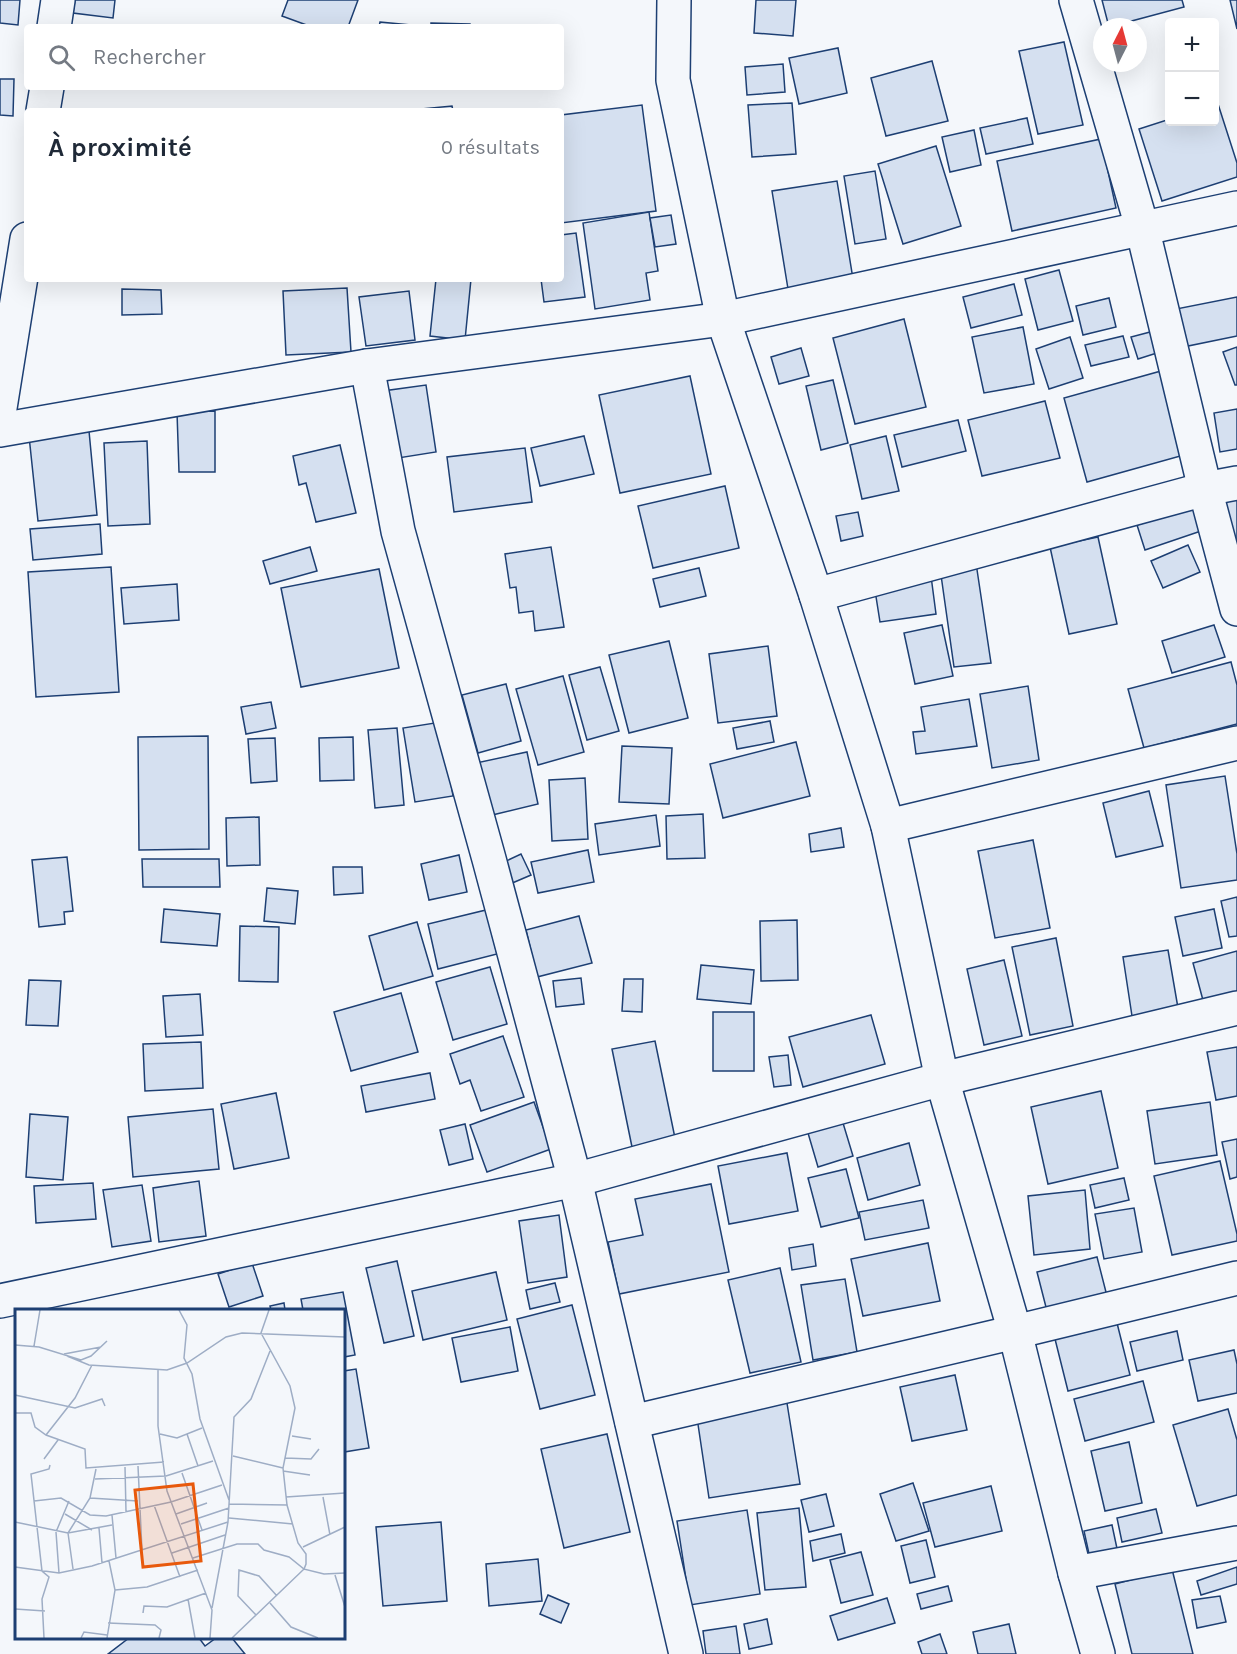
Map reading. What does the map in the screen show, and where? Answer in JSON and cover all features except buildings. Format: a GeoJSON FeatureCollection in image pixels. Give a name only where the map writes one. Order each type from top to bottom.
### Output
{"type":"FeatureCollection","features":[{"type":"Feature","properties":{"kind":"street"},"geometry":{"type":"LineString","coordinates":[[54,24],[58,0]]}},
{"type":"Feature","properties":{"kind":"street"},"geometry":{"type":"LineString","coordinates":[[674,0],[673,80],[723,319],[816,595],[888,826],[942,1079],[1015,1332],[1075,1573],[1098,1654]]}},
{"type":"Feature","properties":{"kind":"street"},"geometry":{"type":"LineString","coordinates":[[1076,0],[1142,228],[1205,489],[1237,609]]}},
{"type":"Feature","properties":{"kind":"street"},"geometry":{"type":"LineString","coordinates":[[44,108],[46,90]]}},
{"type":"Feature","properties":{"kind":"street"},"geometry":{"type":"LineString","coordinates":[[0,430],[367,366],[723,319],[1237,208]]}},
{"type":"Feature","properties":{"kind":"street"},"geometry":{"type":"LineString","coordinates":[[0,232],[24,236]]}},
{"type":"Feature","properties":{"kind":"street"},"geometry":{"type":"LineString","coordinates":[[0,408],[24,256]]}},
{"type":"Feature","properties":{"kind":"street"},"geometry":{"type":"LineString","coordinates":[[367,366],[398,531],[575,1180],[686,1654]]}},
{"type":"Feature","properties":{"kind":"street"},"geometry":{"type":"LineString","coordinates":[[816,595],[1205,489],[1237,483]]}},
{"type":"Feature","properties":{"kind":"street"},"geometry":{"type":"LineString","coordinates":[[888,826],[1237,743]]}},
{"type":"Feature","properties":{"kind":"street"},"geometry":{"type":"LineString","coordinates":[[0,1301],[575,1180],[942,1079],[1237,1008]]}},
{"type":"Feature","properties":{"kind":"street"},"geometry":{"type":"LineString","coordinates":[[632,1422],[1237,1278]]}},
{"type":"Feature","properties":{"kind":"street"},"geometry":{"type":"LineString","coordinates":[[1075,1573],[1237,1543]]}}]}
